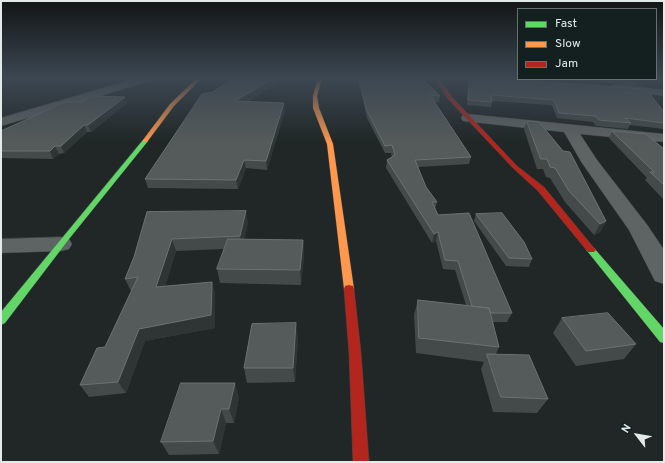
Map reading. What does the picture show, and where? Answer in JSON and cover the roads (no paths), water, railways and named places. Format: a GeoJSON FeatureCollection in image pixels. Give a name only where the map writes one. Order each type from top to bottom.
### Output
{"type":"FeatureCollection","features":[{"type":"Feature","properties":{"kind":"street"},"geometry":{"type":"LineString","coordinates":[[1,122],[76,100]]}},
{"type":"Feature","properties":{"kind":"street"},"geometry":{"type":"LineString","coordinates":[[1,320],[178,100]]}},
{"type":"Feature","properties":{"kind":"street"},"geometry":{"type":"LineString","coordinates":[[315,100],[316,108],[330,144],[350,301],[356,360],[361,462]]}},
{"type":"Feature","properties":{"kind":"street"},"geometry":{"type":"LineString","coordinates":[[451,100],[515,167],[541,189],[663,334]]}},
{"type":"Feature","properties":{"kind":"street"},"geometry":{"type":"LineString","coordinates":[[468,118],[664,138]]}},
{"type":"Feature","properties":{"kind":"street"},"geometry":{"type":"LineString","coordinates":[[570,129],[590,163],[658,259],[664,274]]}},
{"type":"Feature","properties":{"kind":"street"},"geometry":{"type":"LineString","coordinates":[[1,246],[61,244]]}}]}
